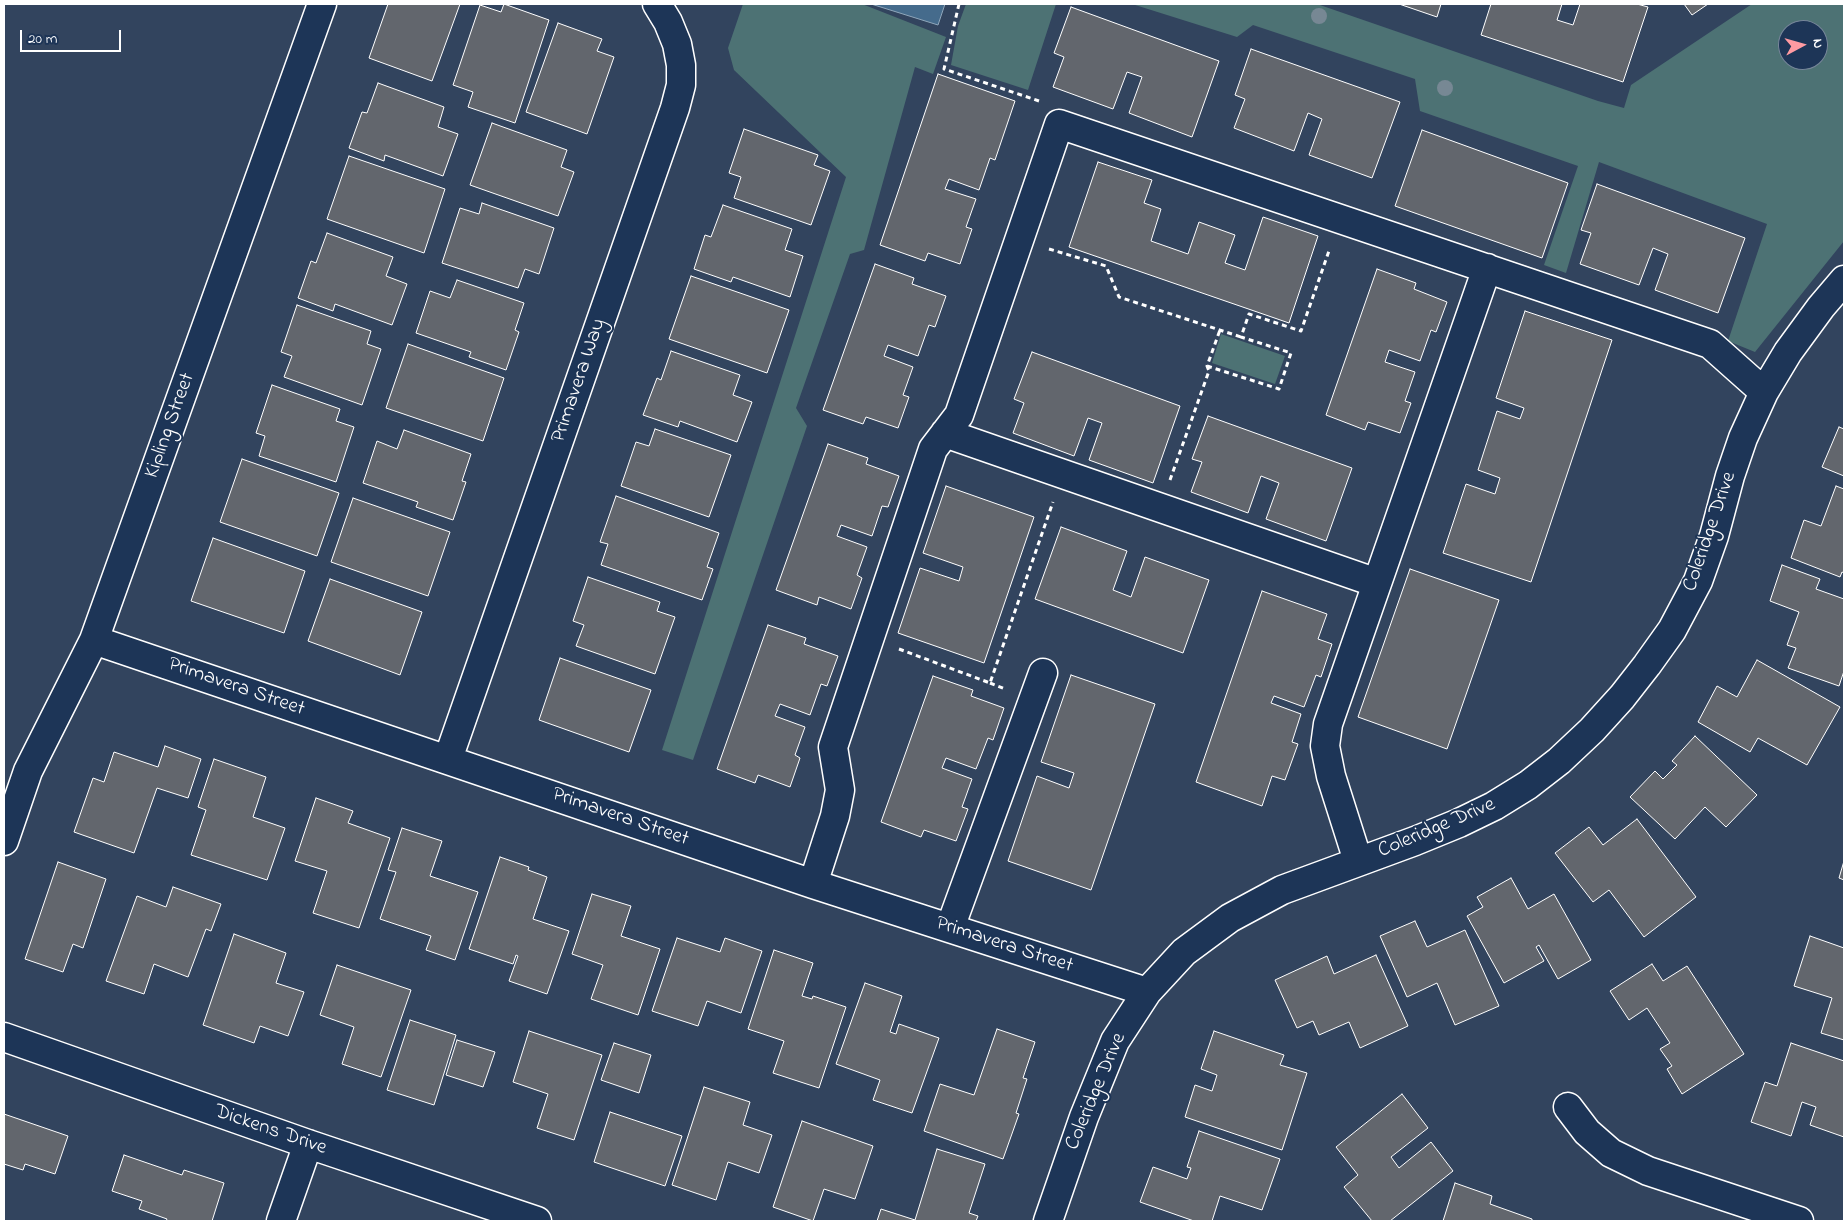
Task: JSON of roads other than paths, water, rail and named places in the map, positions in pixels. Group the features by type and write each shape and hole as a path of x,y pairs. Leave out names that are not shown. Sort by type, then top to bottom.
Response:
{"street":[{"name":"Kipling Street","path":"4,842 28,771 94,640 322,4"},
{"name":"Primavera Way","path":"448,758 676,108 681,85 677,44 668,22 657,4"},
{"path":"813,884 835,816 840,790 833,747 933,449 959,415 1059,124 1710,344 1764,392"},
{"path":"1358,862 1331,776 1325,746 1328,724 1487,268"},
{"name":"Coleridge Drive","path":"1048,1221 1084,1117 1115,1041 1147,992 1184,952 1230,918 1282,890 1459,824 1494,806 1528,785 1565,755 1592,730 1622,697 1648,665 1672,630 1698,581 1714,536 1730,476 1743,438 1764,392 1788,352 1820,307 1844,280"},
{"path":"945,434 1378,583"},
{"name":"Primavera Street","path":"94,640 448,758 813,884 1147,992"},
{"path":"950,928 1043,673"},
{"name":"Dickens Drive","path":"4,1037 308,1144 536,1221"},
{"path":"1568,1107 1588,1132 1611,1153 1648,1171 1799,1221"},
{"path":"281,1221 308,1144"}],"water":[{"path":"871,4 945,4 938,25"}]}
